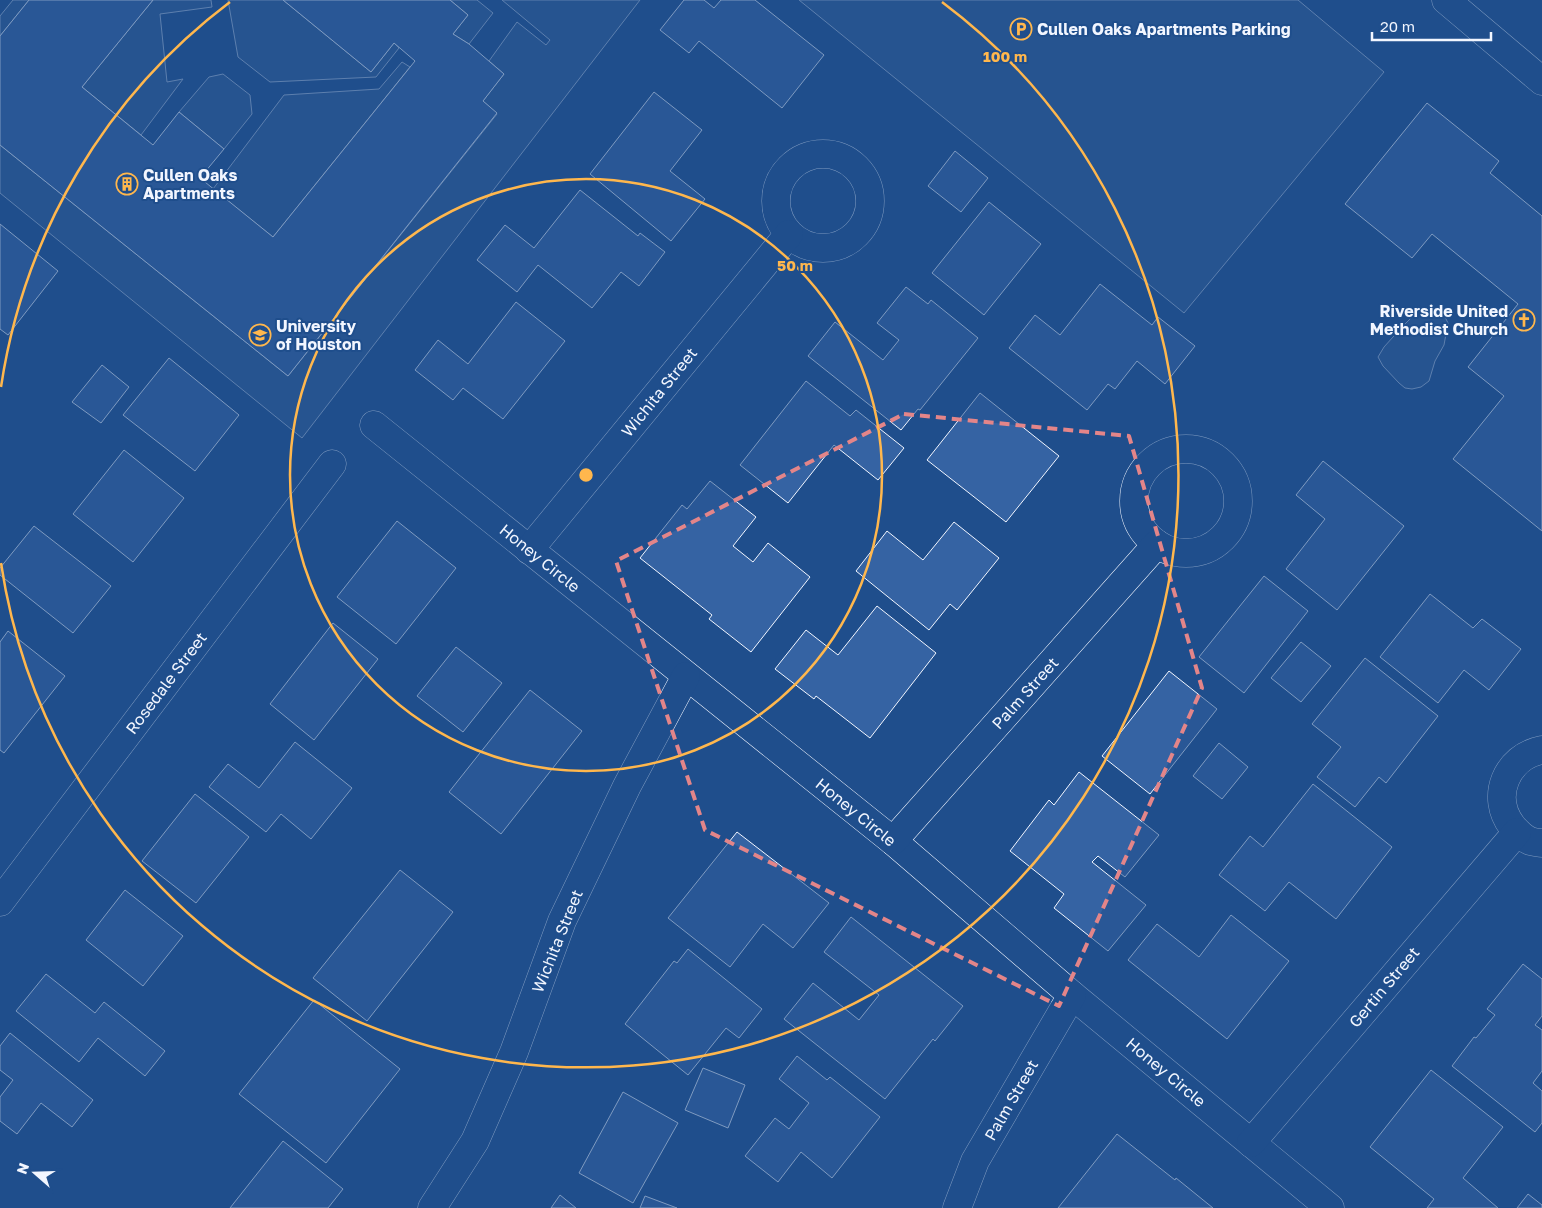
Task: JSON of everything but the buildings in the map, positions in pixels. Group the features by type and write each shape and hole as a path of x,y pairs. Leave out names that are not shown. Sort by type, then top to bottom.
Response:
{"street":[{"path":"1446,0 1542,81"},
{"name":"Wichita Street","path":"529,550 789,234"},
{"name":"Honey Circle","path":"374,425 893,841 1072,995 1330,1208"},
{"name":"Rosedale Street","path":"0,902 332,464"},
{"name":"Palm Street","path":"893,841 1157,544"},
{"name":"Wichita Street","path":"432,1208 475,1141 514,1052 562,921 627,786 686,676"},
{"path":"1542,750 1531,752 1518,761 1508,773 1502,788 1502,804 1507,819 1517,832 1530,840 1542,843"},
{"name":"Gertin Street","path":"1251,1143 1517,832"},
{"name":"Palm Street","path":"957,1208 975,1161 1072,995"}],"highlighted area":[{"path":"904,414 1129,436 1202,688 1059,1006 705,830 616,561"}],"shaded area":[{"path":"13,0 29,0 0,36 0,16"},
{"path":"153,0 211,0 212,7 160,14 167,82 183,79 141,135 82,87"},
{"path":"228,0 283,0 371,72 394,43 399,48 376,77 270,82 238,57"},
{"path":"450,0 477,0 493,13 469,44 453,34 468,15"},
{"path":"502,0 640,0 302,438 0,193 0,145 288,376 497,114 483,101 504,74 489,61 517,22 546,45 550,40"},
{"path":"799,0 1298,0 1384,72 1184,313"},
{"path":"402,62 410,67 273,237 213,189 284,95 379,89"},
{"path":"223,74 250,95 252,114 224,149 179,112 209,77"},
{"path":"1425,309 1435,310 1444,315 1448,323 1444,345 1435,361 1429,381 1421,387 1405,388 1383,366 1378,357 1384,347 1402,327 1414,315"}],"place":[{"name":"Cullen Oaks Apartments Parking","path":"1021,29"},
{"name":"Cullen Oaks Apartments","path":"127,184"},
{"name":"Riverside United Methodist Church","path":"1524,320"},
{"name":"University of Houston","path":"260,335"}]}
